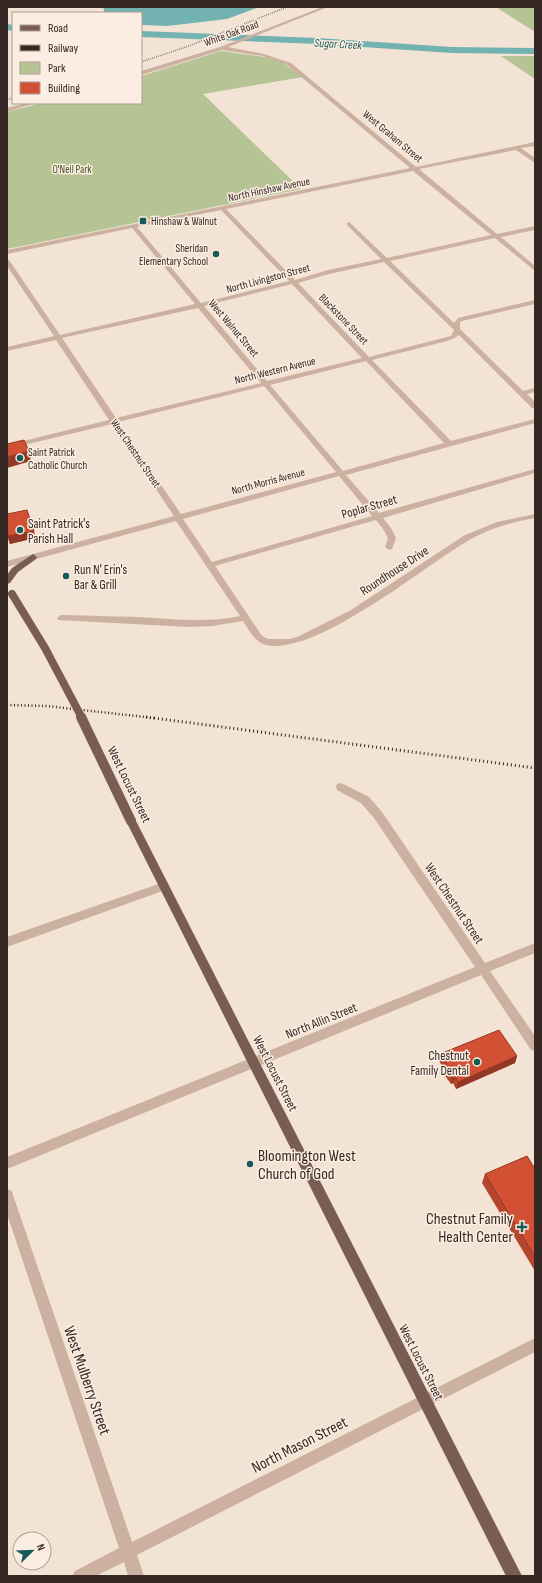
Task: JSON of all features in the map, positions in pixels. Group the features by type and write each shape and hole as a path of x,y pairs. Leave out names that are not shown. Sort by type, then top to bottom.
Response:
{"main road":[{"path":"7,581 15,570 33,557"},
{"name":"West Locust Street","path":"9,590 28,617 61,678 164,886 514,1576"}],"street":[{"name":"White Oak Road","path":"142,73 222,48 326,7"},
{"name":"West Graham Street","path":"222,48 273,57 289,64 417,169 535,269"},
{"path":"7,110 28,104"},
{"name":"North Hinshaw Avenue","path":"7,252 535,144"},
{"path":"517,148 535,162"},
{"name":"Blackstone Street","path":"223,209 450,444"},
{"path":"348,224 535,406"},
{"name":"West Walnut Street","path":"134,227 378,517 391,534 392,538 389,547"},
{"name":"North Livingston Street","path":"7,349 200,305 328,272 535,228"},
{"name":"West Chestnut Street","path":"7,261 259,638 267,642"},
{"name":"North Western Avenue","path":"7,447 453,337 457,333 457,322 460,319 535,302"},
{"path":"522,393 535,390"},
{"name":"North Morris Avenue","path":"7,564 535,421"},
{"name":"Poplar Street","path":"210,565 535,471"},
{"name":"Roundhouse Drive","path":"267,642 279,643 300,639 354,612 468,537 502,523 535,516"},
{"path":"61,618 154,621 168,623 225,623 246,618"},
{"name":"West Chestnut Street","path":"341,786 365,800 378,815 535,1046"},
{"path":"7,942 164,886"},
{"name":"North Allin Street","path":"7,1163 535,948"},
{"name":"West Mulberry Street","path":"7,1195 136,1576"},
{"name":"North Mason Street","path":"80,1576 535,1344"}],"green space":[{"path":"496,7 535,7 535,32"},
{"name":"O'Neil Park","path":"221,51 266,57 280,61 303,77 203,94 301,189 7,249 7,112 37,104 142,104 142,76"},
{"path":"501,56 535,56 535,79"}],"water":[{"path":"103,7 259,7 227,19 167,26 142,25 142,12 105,12"}],"building":[{"path":"24,440 29,451 7,457 7,444"},
{"name":"Saint Patrick's Parish Hall","path":"27,510 34,531 8,536 7,514"},
{"name":"Chestnut Family Dental","path":"499,1030 517,1056 458,1082 455,1076 452,1077 444,1066 447,1064 440,1054"},
{"name":"Chestnut Family Health Center","path":"527,1156 535,1169 535,1257 485,1174"}],"waterway":[{"name":"Sugar Creek","path":"7,27 12,28"},
{"name":"Sugar Creek","path":"142,34 318,41 452,50 535,51"}],"railway":[{"path":"142,62 186,47 287,7"},
{"path":"7,100 12,98"},
{"path":"7,705 47,706 151,718"},
{"path":"146,717 151,718"},
{"path":"151,718 535,768"}],"place":[{"name":"Hinshaw & Walnut","path":"143,221"},
{"name":"Sheridan Elementary School","path":"216,254"},
{"name":"Saint Patrick Catholic Church","path":"20,458"},
{"name":"Saint Patrick's Parish Hall","path":"20,530"},
{"name":"Run N' Erin's Bar & Grill","path":"66,576"},
{"name":"Chestnut Family Dental","path":"477,1062"},
{"name":"Bloomington West Church of God","path":"250,1164"},
{"name":"Chestnut Family Health Center","path":"522,1227"}]}
